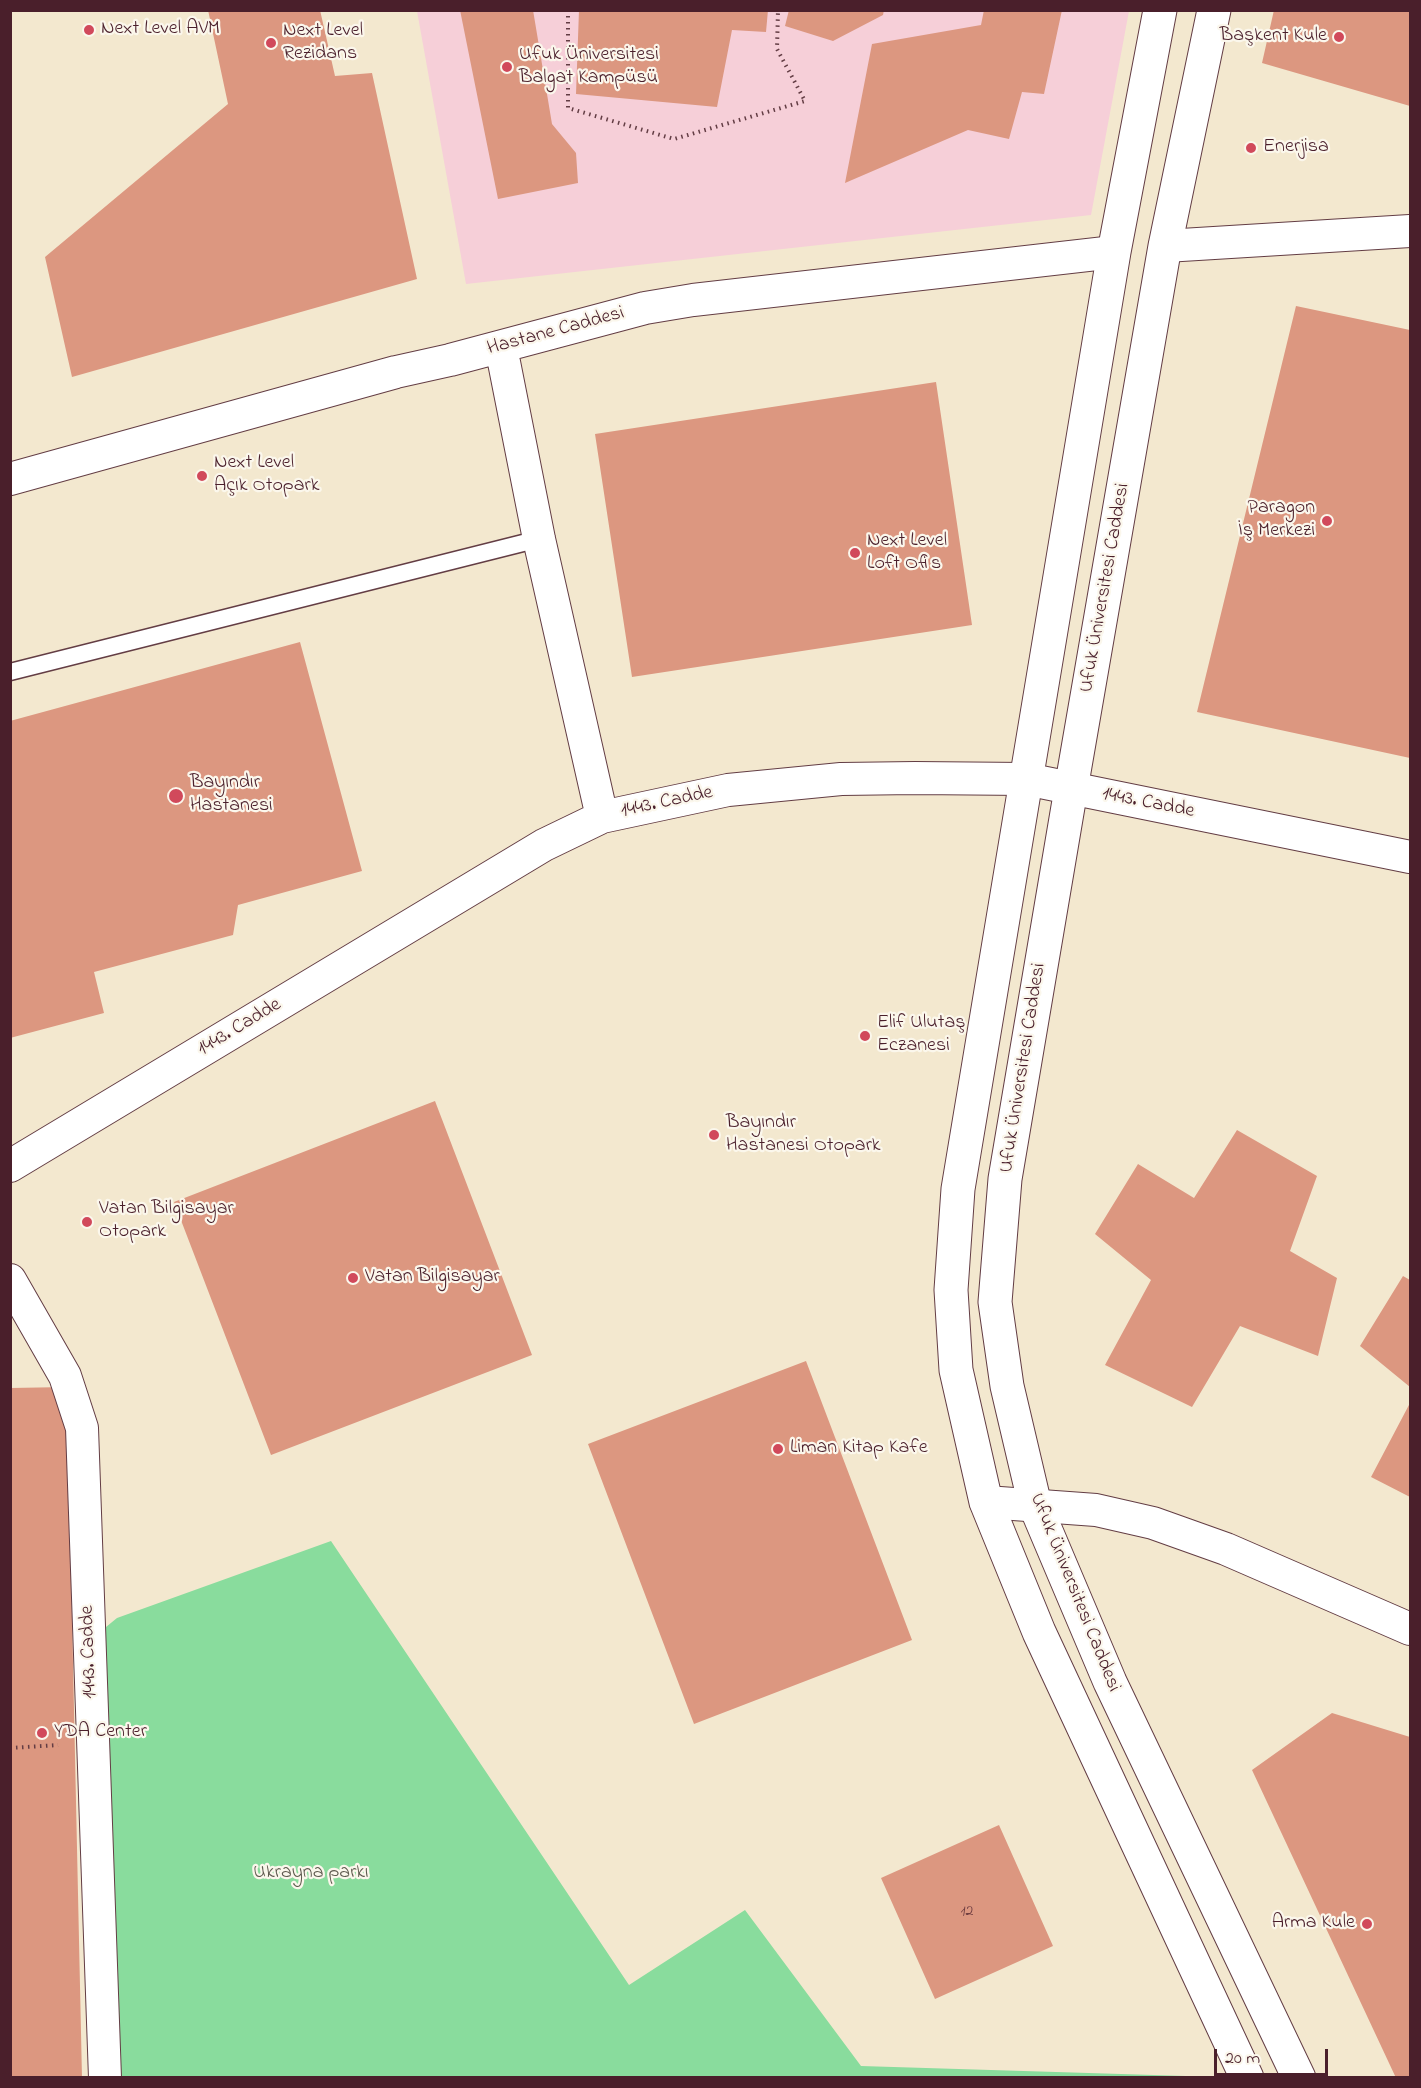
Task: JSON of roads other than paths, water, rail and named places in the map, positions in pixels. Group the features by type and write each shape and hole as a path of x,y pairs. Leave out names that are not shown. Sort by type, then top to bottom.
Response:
{"main road":[{"path":"1160,10 1114,252 958,1189 951,1290 956,1370 986,1502 1039,1632 1247,2078"},
{"name":"Ufuk Üniversitesi Caddesi","path":"1214,10 1165,246 1071,789 1005,1179 995,1302 1007,1386 1035,1505 1110,1682 1299,2078"},
{"path":"1114,252 1165,246"}],"street":[{"path":"1165,246 1410,231"},
{"name":"Hastane Caddesi","path":"10,479 396,372 501,347 645,308 680,301 1114,252"},
{"path":"501,347 539,539 602,817"},
{"name":"1443. Cadde","path":"10,1166 544,845 602,817 728,790 841,779 1026,779 1410,857"},
{"name":"1443. Cadde","path":"10,1280 65,1376 82,1428 105,2078"},
{"path":"986,1502 1096,1510 1153,1523 1226,1549 1410,1629"}],"lane":[{"path":"10,672 539,539"}],"place":[{"name":"Next Level AVM","path":"89,30"},
{"name":"Başkent Kule","path":"1339,37"},
{"name":"Next Level Rezidans","path":"271,43"},
{"name":"Ufuk Üniversitesi Balgat Kampüsü","path":"507,67"},
{"name":"Enerjisa","path":"1251,148"},
{"name":"Next Level Açık Otopark","path":"202,476"},
{"name":"Paragon İş Merkezi","path":"1327,521"},
{"name":"Next Level Loft Ofis","path":"855,553"},
{"name":"Bayındır Hastanesi","path":"176,796"},
{"name":"Elif Ulutaş Eczanesi","path":"865,1036"},
{"name":"Bayındır Hastanesi Otopark","path":"714,1135"},
{"name":"Vatan Bilgisayar Otopark","path":"87,1222"},
{"name":"Vatan Bilgisayar","path":"353,1278"},
{"name":"Liman Kitap Kafe","path":"778,1449"},
{"name":"YDA Center","path":"42,1733"},
{"name":"Arma Kule","path":"1367,1924"}],"park label":[{"name":"Ukrayna parkı","path":"311,1874"}]}
